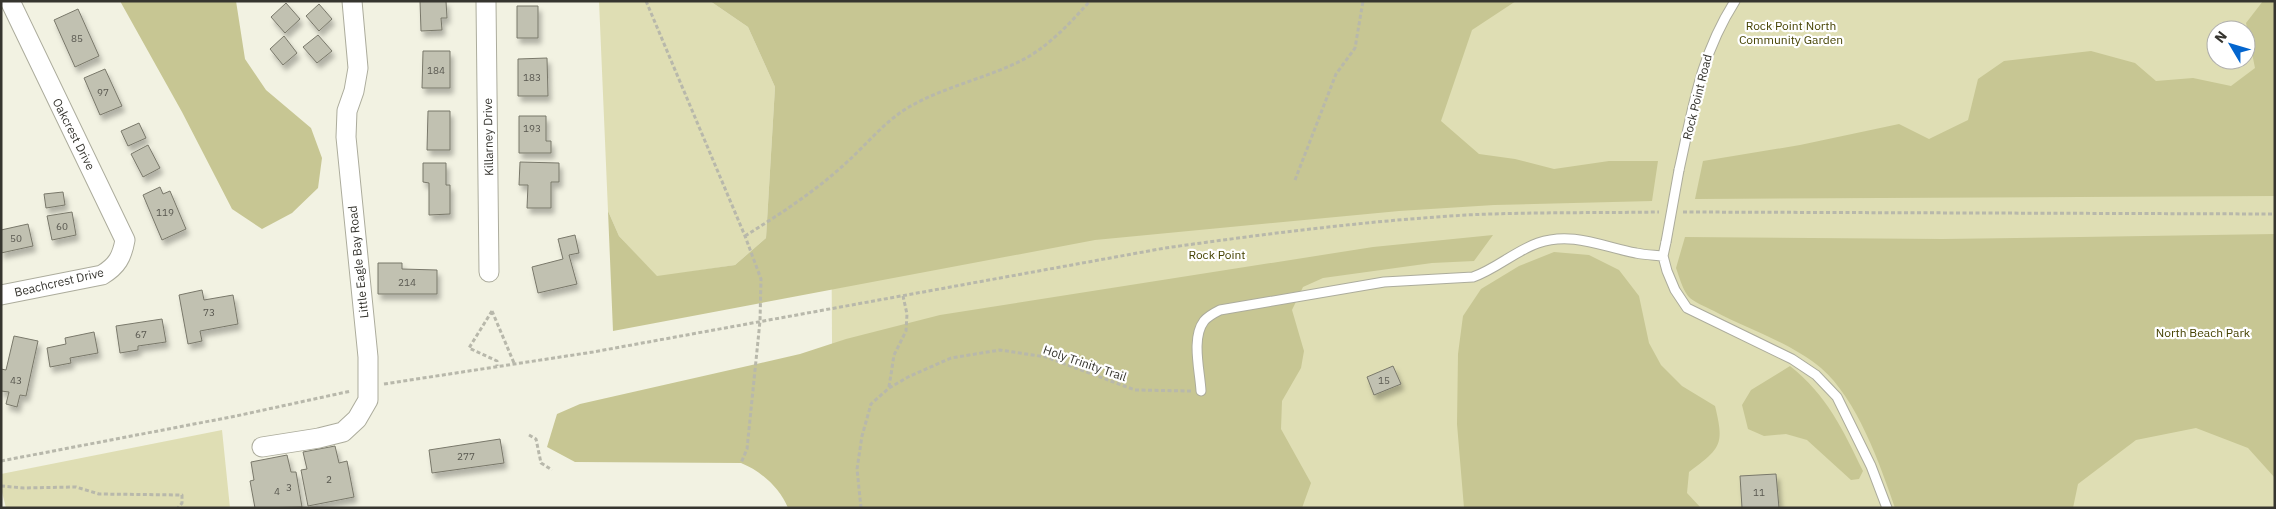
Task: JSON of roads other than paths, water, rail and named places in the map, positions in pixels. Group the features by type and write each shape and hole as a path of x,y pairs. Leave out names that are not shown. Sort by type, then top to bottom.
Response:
{"street":[{"name":"Oakcrest Drive","path":"10,1 125,240 123,254 115,267"},
{"name":"Little Eagle Bay Road","path":"262,447 319,438 342,432 357,419 368,400 368,357 346,137 346,111 354,91 358,68 352,1"},
{"name":"Killarney Drive","path":"486,1 489,272"},
{"name":"Beachcrest Drive","path":"1,295 102,275 115,267"}],"lane":[{"name":"Rock Point Road","path":"1663,256 1679,170 1705,59 1716,33 1735,1"},
{"path":"1201,391 1197,341 1199,330 1204,321 1220,310 1384,282 1473,277 1536,243 1547,240 1574,238 1635,253 1663,256 1675,290 1687,308 1792,359 1816,375 1837,397 1871,466 1887,508"}],"park label":[{"name":"Rock Point North Community Garden","path":"1791,32"},
{"name":"Rock Point","path":"1217,254"},
{"name":"North Beach Park","path":"2203,332"}]}
